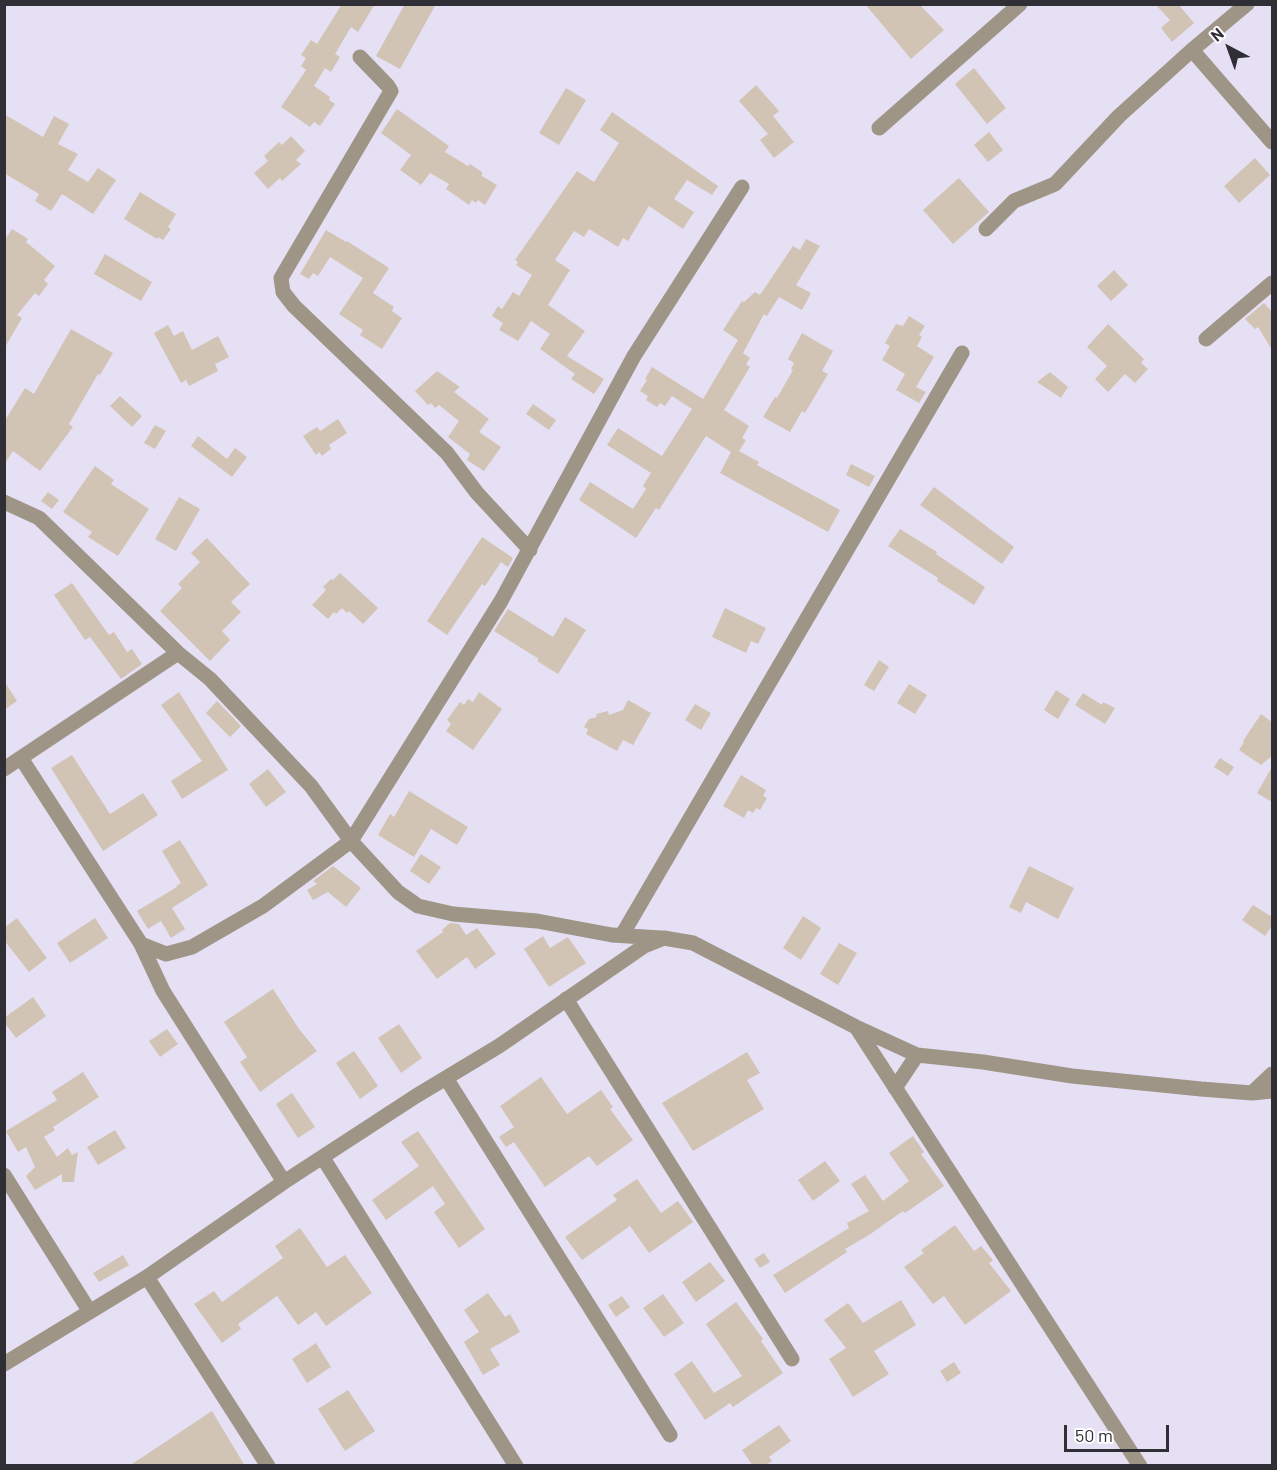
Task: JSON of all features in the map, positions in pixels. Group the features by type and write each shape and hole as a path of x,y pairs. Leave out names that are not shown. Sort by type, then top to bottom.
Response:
{"street":[{"path":"879,128 1020,4"},
{"path":"986,229 1014,201 1055,184 1119,116 1247,4"},
{"path":"1192,50 1272,142"},
{"path":"360,57 391,91 281,278 283,292 294,306 447,453 477,493 530,550"},
{"path":"141,944 166,954 192,947 263,906 351,841 501,602 634,357 742,188"},
{"path":"1206,339 1272,283"},
{"path":"622,935 962,353"},
{"path":"4,502 39,518 178,653 210,679 311,786 351,841 398,892 418,906 453,914 537,921 622,935 693,943 856,1027 917,1055 1083,1077 1252,1093 1272,1091"},
{"path":"4,769 178,653"},
{"path":"21,758 141,944 163,991 284,1182"},
{"path":"4,1364 147,1277 284,1182 499,1046 644,946 664,938"},
{"path":"163,991 162,976 174,952"},
{"path":"566,999 792,1359"},
{"path":"856,1027 1140,1466"},
{"path":"895,1088 917,1055"},
{"path":"1252,1093 1272,1074"},
{"path":"446,1078 670,1435"},
{"path":"323,1158 516,1466"},
{"path":"4,1175 90,1312"},
{"path":"147,1277 268,1466"}],"building":[{"path":"342,4 375,4 358,32 351,27 335,54 340,57 331,72 325,68 314,86 330,97 329,100 335,104 320,126 314,122 310,127 281,107 306,70 301,66 306,58 301,55 311,40 317,44"},
{"path":"405,4 436,4 400,69 376,56"},
{"path":"865,4 919,4 944,30 911,59"},
{"path":"1155,4 1178,4 1194,23 1172,42 1161,28 1170,20"},
{"path":"974,68 1006,108 987,124 955,84"},
{"path":"756,85 779,111 773,116 794,142 774,158 760,140 768,134 739,101"},
{"path":"566,88 586,100 559,145 539,133"},
{"path":"397,109 449,146 445,152 468,166 470,164 482,172 482,176 497,185 485,205 478,200 476,203 472,200 469,205 446,189 449,184 430,173 421,185 400,170 411,155 381,133"},
{"path":"612,112 718,186 712,195 687,180 674,199 694,212 683,229 649,206 628,241 623,238 618,247 589,229 584,237 574,231 555,260 570,270 548,305 585,331 567,356 604,379 594,394 571,379 575,374 540,349 550,334 531,321 518,341 499,330 503,323 492,316 498,306 502,309 513,292 519,296 532,275 516,265 518,262 515,260 577,171 594,182 619,143 600,130"},
{"path":"4,114 43,137 54,116 69,124 58,144 78,154 68,170 88,182 98,168 116,180 93,214 62,194 51,211 35,201 39,194 4,173"},
{"path":"989,132 1003,150 988,162 974,145"},
{"path":"291,136 305,151 296,160 301,164 282,181 280,178 268,189 254,173 268,161 264,156 279,142 282,145"},
{"path":"1255,158 1270,175 1239,203 1224,186"},
{"path":"959,178 989,212 953,244 923,210"},
{"path":"140,192 176,214 168,227 171,229 163,240 158,237 157,239 124,219"},
{"path":"12,229 28,239 26,242 55,266 44,280 48,284 39,296 35,293 17,315 22,318 4,349 4,241"},
{"path":"326,230 389,268 373,293 394,307 392,311 402,318 382,349 360,335 363,330 339,314 363,278 330,257 318,276 313,273 309,279 300,274"},
{"path":"806,239 820,246 796,285 811,293 802,310 779,297 767,316 764,314 743,353 750,358 746,364 750,367 724,410 749,426 742,438 746,440 739,451 759,462 757,465 840,510 828,532 720,473 731,452 706,436 659,510 656,508 636,538 579,500 590,482 633,509 646,489 643,486 651,473 607,445 618,428 662,456 692,409 672,396 665,406 660,403 657,407 646,400 648,396 640,391 652,367 703,399 738,340 723,330 742,301 744,302 755,292 760,295 793,246 800,250"},
{"path":"105,254 152,282 141,301 94,274"},
{"path":"1114,270 1128,285 1111,301 1097,286"},
{"path":"1264,303 1272,312 1272,350 1258,327 1255,329 1245,319"},
{"path":"909,316 925,326 919,335 922,337 917,346 934,357 916,387 926,392 919,403 896,390 905,374 882,360 890,346 885,343 896,324 903,326"},
{"path":"1108,324 1144,359 1141,363 1148,369 1135,383 1125,374 1108,392 1095,379 1107,366 1087,347"},
{"path":"168,325 174,336 183,331 192,350 218,336 229,357 215,364 218,371 189,386 186,380 181,383 154,333"},
{"path":"71,329 113,353 69,424 73,427 40,471 13,451 4,465 4,422 25,388 34,394"},
{"path":"802,333 833,351 822,371 828,374 805,413 802,411 790,432 763,417 793,370 791,369 794,363 788,359"},
{"path":"437,371 460,387 454,392 489,419 479,432 501,447 484,471 467,460 470,454 448,437 459,421 439,405 435,408 431,403 428,405 415,391"},
{"path":"1050,372 1068,387 1061,398 1037,382"},
{"path":"120,396 142,416 132,427 110,406"},
{"path":"533,404 556,420 549,430 526,414"},
{"path":"338,419 347,433 329,445 331,449 322,456 319,452 316,455 303,436 317,427 320,431"},
{"path":"155,425 166,431 155,449 144,443"},
{"path":"198,436 227,459 235,448 247,457 232,477 191,446"},
{"path":"851,464 875,476 869,487 846,475"},
{"path":"95,466 114,480 111,484 149,509 118,556 88,537 92,532 63,512"},
{"path":"934,487 1014,547 1002,564 920,505"},
{"path":"48,492 59,500 52,509 41,501"},
{"path":"179,497 200,509 176,551 155,539"},
{"path":"900,529 937,552 936,554 985,587 974,605 937,581 938,578 888,546"},
{"path":"482,537 513,558 508,567 501,562 485,586 482,584 447,635 427,621"},
{"path":"207,538 250,584 231,602 241,612 222,631 230,640 210,661 160,611 182,588 178,584 200,562 191,553"},
{"path":"340,573 378,608 363,624 349,611 347,613 342,608 328,619 312,605 326,590 323,587"},
{"path":"72,583 109,635 114,632 127,652 132,649 142,664 121,679 90,637 85,640 54,595"},
{"path":"725,608 766,628 758,644 751,641 746,653 712,637"},
{"path":"508,609 553,637 565,617 586,630 558,674 537,661 539,659 494,631"},
{"path":"879,660 889,667 874,691 864,685"},
{"path":"4,681 17,701 4,710"},
{"path":"909,684 927,695 915,714 897,703"},
{"path":"1056,690 1070,699 1058,719 1044,710"},
{"path":"179,692 228,770 182,799 171,781 202,761 161,705"},
{"path":"479,692 502,709 473,750 446,731 451,724 447,720 460,702 464,705 468,699 473,702"},
{"path":"1083,693 1102,705 1103,702 1115,708 1105,724 1075,705"},
{"path":"628,700 651,713 633,745 623,740 617,751 586,734 588,729 584,727 589,719 597,717 596,714 608,711 609,715 623,710"},
{"path":"217,701 241,726 230,737 206,713"},
{"path":"695,704 711,713 701,730 685,720"},
{"path":"1261,714 1272,722 1272,756 1261,765 1239,750"},
{"path":"72,755 110,814 143,793 158,815 103,851 51,768"},
{"path":"1220,758 1234,767 1228,776 1214,767"},
{"path":"1272,767 1272,802 1257,793"},
{"path":"268,769 286,792 266,807 249,784"},
{"path":"741,775 766,790 763,796 767,798 760,810 756,808 753,813 748,810 744,818 723,806"},
{"path":"409,791 468,827 457,845 431,829 414,857 378,835 390,814 394,817"},
{"path":"180,840 208,885 172,908 185,929 171,938 161,921 148,929 137,911 181,883 162,851"},
{"path":"421,854 441,867 429,884 410,871"},
{"path":"333,866 361,888 346,907 328,892 313,900 307,890 317,884 313,881"},
{"path":"1029,866 1074,888 1058,919 1026,902 1021,913 1009,907"},
{"path":"1253,905 1272,917 1272,926 1265,936 1242,920"},
{"path":"803,916 821,928 801,960 783,948"},
{"path":"17,918 47,958 29,972 4,940 4,928"},
{"path":"95,918 108,938 70,963 57,943"},
{"path":"450,923 459,924 466,935 477,928 496,954 475,969 467,957 437,979 416,951 443,932 442,930"},
{"path":"543,936 550,948 568,937 586,963 549,987 524,949"},
{"path":"839,943 857,953 838,985 820,974"},
{"path":"273,989 299,1029 317,1051 260,1092 240,1062 247,1057 224,1022"},
{"path":"33,997 46,1016 16,1038 4,1022 4,1018"},
{"path":"399,1024 422,1058 401,1073 378,1038"},
{"path":"167,1029 178,1044 160,1057 149,1041"},
{"path":"354,1051 378,1086 360,1099 336,1063"},
{"path":"747,1052 760,1073 747,1080 764,1109 693,1151 662,1103"},
{"path":"83,1072 99,1097 53,1127 55,1130 44,1137 57,1157 68,1148 72,1155 78,1152 74,1182 62,1182 62,1174 35,1190 26,1176 35,1167 26,1147 18,1152 6,1131 57,1100 52,1092"},
{"path":"541,1077 567,1114 601,1090 613,1107 610,1109 633,1140 597,1166 589,1156 545,1187 514,1142 506,1147 499,1137 514,1127 500,1106"},
{"path":"292,1093 315,1127 298,1138 276,1104"},
{"path":"115,1130 126,1148 98,1165 87,1147"},
{"path":"418,1131 485,1229 459,1248 434,1212 445,1204 433,1186 386,1220 372,1200 419,1166 401,1142"},
{"path":"913,1136 924,1152 921,1154 944,1186 905,1213 903,1211 845,1249 847,1252 785,1293 773,1275 849,1228 847,1223 869,1211 851,1184 865,1175 883,1201 909,1181 889,1153"},
{"path":"825,1161 840,1181 813,1201 798,1180"},
{"path":"637,1179 661,1213 678,1201 693,1222 649,1253 630,1226 582,1260 565,1237 617,1200 613,1195"},
{"path":"955,1225 974,1251 981,1246 993,1260 989,1263 1011,1291 965,1325 944,1296 933,1304 904,1267 924,1253 921,1250"},
{"path":"300,1228 327,1267 345,1255 372,1293 326,1326 316,1312 298,1325 277,1296 238,1324 241,1329 222,1343 194,1304 214,1291 222,1302 283,1258 275,1246"},
{"path":"764,1253 770,1262 760,1268 754,1259"},
{"path":"123,1255 129,1265 99,1282 93,1273"},
{"path":"710,1262 725,1281 696,1302 682,1282"},
{"path":"488,1293 505,1317 510,1314 520,1332 490,1349 500,1365 483,1375 464,1342 479,1332 464,1310"},
{"path":"663,1294 684,1323 664,1337 643,1308"},
{"path":"622,1296 630,1307 616,1317 608,1305"},
{"path":"901,1300 916,1325 874,1351 889,1374 853,1397 829,1359 846,1348 824,1320 848,1303 863,1323"},
{"path":"736,1302 763,1339 761,1341 783,1373 733,1407 730,1403 705,1420 674,1374 692,1361 714,1393 742,1376 706,1324"},
{"path":"316,1343 331,1367 307,1383 292,1359"},
{"path":"954,1362 961,1373 947,1382 940,1371"},
{"path":"348,1390 375,1431 345,1451 318,1409"},
{"path":"212,1411 245,1466 129,1466"},
{"path":"779,1425 791,1441 769,1457 772,1461 765,1466 753,1466 742,1450"}]}
